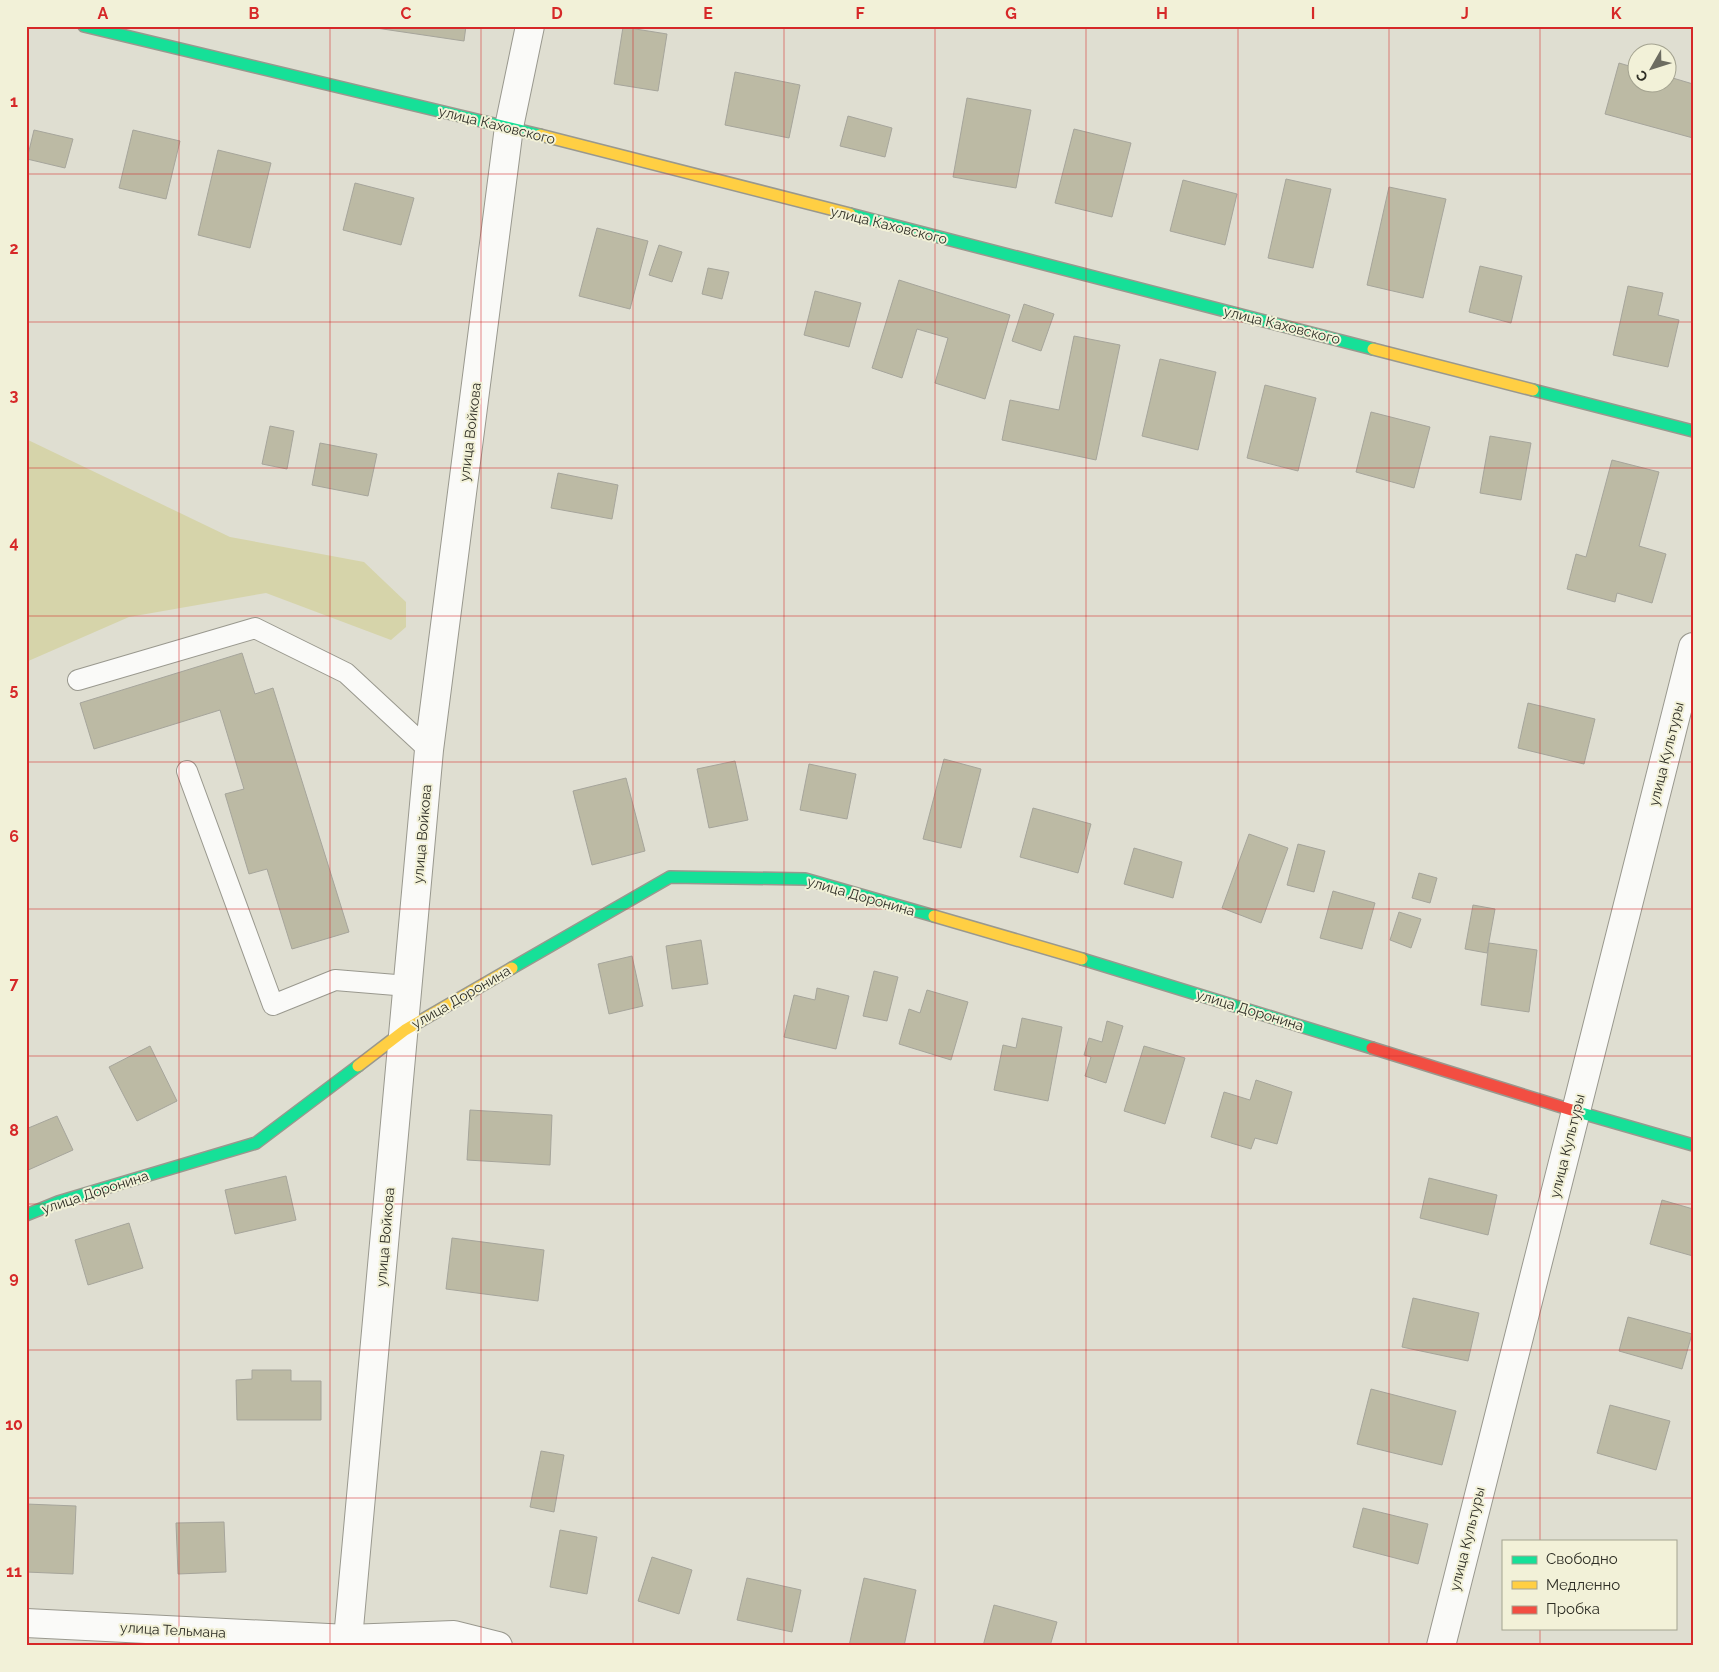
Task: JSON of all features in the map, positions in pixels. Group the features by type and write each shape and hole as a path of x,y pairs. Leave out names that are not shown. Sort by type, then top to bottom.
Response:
{"street":[{"name":"улица Каховского","path":"84,26 509,127 1693,431"},
{"name":"улица Войкова","path":"348,1642 429,750 509,127 530,26"},
{"name":"улица Культуры","path":"1440,1646 1693,647"},
{"name":"улица Доронина","path":"26,1215 58,1202 256,1143 405,1030 670,877 805,879 1151,979 1576,1111 1693,1145"},
{"name":"улица Тельмана","path":"26,1623 348,1642 454,1635 498,1646"}],"lane":[{"path":"78,680 255,628 346,673 429,750"},
{"path":"187,771 273,1005 335,980 408,986"}],"shaded area":[{"path":"26,439 230,537 364,562 406,602 406,627 391,640 266,593 129,617 26,662"}],"building":[{"path":"376,26 466,26 464,41 376,28"},
{"path":"623,27 667,34 658,91 614,84"},
{"path":"1619,63 1626,65 1626,92 1676,92 1676,79 1693,84 1693,138 1605,114"},
{"path":"735,72 800,85 789,138 725,125"},
{"path":"967,98 1031,110 1016,188 953,177"},
{"path":"848,116 892,128 885,157 840,146"},
{"path":"1074,129 1131,143 1112,217 1055,203"},
{"path":"34,130 73,139 65,168 27,159"},
{"path":"133,130 180,141 166,199 119,188"},
{"path":"218,150 271,163 250,248 198,235"},
{"path":"1286,179 1331,189 1313,268 1268,258"},
{"path":"1183,180 1237,194 1225,245 1170,231"},
{"path":"355,183 414,198 401,245 343,230"},
{"path":"1389,187 1446,199 1423,298 1367,285"},
{"path":"597,228 648,241 630,309 579,296"},
{"path":"659,245 682,252 672,282 649,275"},
{"path":"1480,266 1522,276 1511,323 1469,312"},
{"path":"708,268 729,272 722,299 702,294"},
{"path":"899,280 1010,315 985,399 935,383 948,338 917,329 902,378 872,368"},
{"path":"1628,286 1663,293 1658,315 1679,320 1668,367 1613,355"},
{"path":"815,291 861,303 849,347 804,335"},
{"path":"1024,304 1054,314 1041,351 1012,341"},
{"path":"1074,336 1120,345 1096,460 1002,440 1010,400 1059,410"},
{"path":"1160,359 1216,372 1198,450 1142,436"},
{"path":"1265,385 1316,398 1298,471 1247,458"},
{"path":"1371,412 1430,427 1414,488 1356,472"},
{"path":"270,426 294,431 287,469 262,464"},
{"path":"1490,436 1531,443 1521,500 1480,493"},
{"path":"320,443 377,454 368,496 312,485"},
{"path":"1612,460 1659,472 1639,546 1666,554 1652,603 1617,593 1615,602 1567,589 1576,554 1586,557"},
{"path":"558,473 618,485 612,519 551,508"},
{"path":"242,653 255,694 273,688 349,932 292,949 267,869 249,874 225,794 244,789 220,710 94,749 80,703"},
{"path":"1528,703 1595,719 1584,764 1518,748"},
{"path":"944,759 981,769 961,848 923,839"},
{"path":"735,761 748,820 709,828 697,769"},
{"path":"809,764 856,774 847,819 800,810"},
{"path":"626,778 645,851 592,865 573,791"},
{"path":"1033,808 1091,824 1078,873 1020,857"},
{"path":"1249,834 1288,848 1261,923 1222,908"},
{"path":"1298,844 1325,851 1314,892 1287,885"},
{"path":"1134,848 1182,862 1173,898 1124,884"},
{"path":"1419,873 1437,878 1430,903 1412,898"},
{"path":"1333,891 1375,903 1362,949 1320,938"},
{"path":"1473,905 1495,909 1487,953 1465,949"},
{"path":"1399,912 1421,919 1411,948 1390,940"},
{"path":"701,940 708,984 672,989 666,946"},
{"path":"1489,943 1537,950 1529,1012 1481,1005"},
{"path":"632,956 643,1006 609,1014 598,964"},
{"path":"874,971 898,977 887,1021 863,1016"},
{"path":"817,988 849,996 836,1049 784,1037 794,995 815,1000"},
{"path":"927,990 968,1002 951,1060 899,1044 909,1009 920,1013"},
{"path":"1022,1018 1062,1027 1048,1101 994,1090 1003,1045 1016,1048"},
{"path":"1107,1021 1123,1026 1106,1083 1085,1076 1091,1057 1084,1055 1089,1038 1102,1042"},
{"path":"150,1046 177,1101 137,1121 109,1067"},
{"path":"1144,1046 1185,1058 1165,1124 1124,1111"},
{"path":"1256,1080 1292,1092 1277,1144 1255,1138 1251,1149 1211,1137 1224,1092 1250,1100"},
{"path":"470,1110 552,1115 550,1165 467,1160"},
{"path":"57,1116 73,1150 26,1171 26,1129"},
{"path":"286,1176 296,1220 235,1234 225,1190"},
{"path":"1429,1178 1497,1195 1488,1235 1420,1218"},
{"path":"1662,1200 1693,1209 1693,1256 1650,1244"},
{"path":"129,1223 143,1268 88,1285 75,1240"},
{"path":"452,1238 544,1250 538,1301 446,1289"},
{"path":"1413,1298 1479,1313 1468,1361 1402,1347"},
{"path":"1628,1317 1692,1334 1682,1369 1619,1351"},
{"path":"252,1370 291,1370 291,1381 321,1381 321,1420 237,1420 236,1380 252,1379"},
{"path":"1371,1389 1456,1411 1442,1465 1357,1444"},
{"path":"1610,1405 1670,1421 1656,1470 1597,1453"},
{"path":"541,1451 564,1455 554,1512 530,1507"},
{"path":"26,1504 76,1506 73,1574 26,1572"},
{"path":"1363,1508 1428,1524 1418,1564 1353,1547"},
{"path":"224,1522 226,1572 178,1574 176,1523"},
{"path":"560,1530 597,1537 587,1594 550,1587"},
{"path":"652,1557 692,1570 679,1614 638,1601"},
{"path":"747,1578 801,1590 792,1632 737,1620"},
{"path":"864,1578 916,1590 904,1646 849,1646"},
{"path":"994,1605 1057,1622 1050,1646 983,1646"}],"traffic: fast":[{"path":"84,26 540,135"},
{"path":"850,214 1373,349"},
{"path":"1533,390 1693,431"},
{"path":"512,968 670,877 805,879 934,916"},
{"path":"1082,959 1372,1048"},
{"path":"26,1215 58,1202 256,1143 358,1066"},
{"path":"1578,1112 1693,1145"}],"traffic: slow":[{"path":"540,135 850,214"},
{"path":"1373,349 1533,390"},
{"path":"934,916 1082,959"},
{"path":"358,1066 405,1030 512,968"}],"traffic: jam":[{"path":"1372,1048 1578,1112"}]}
